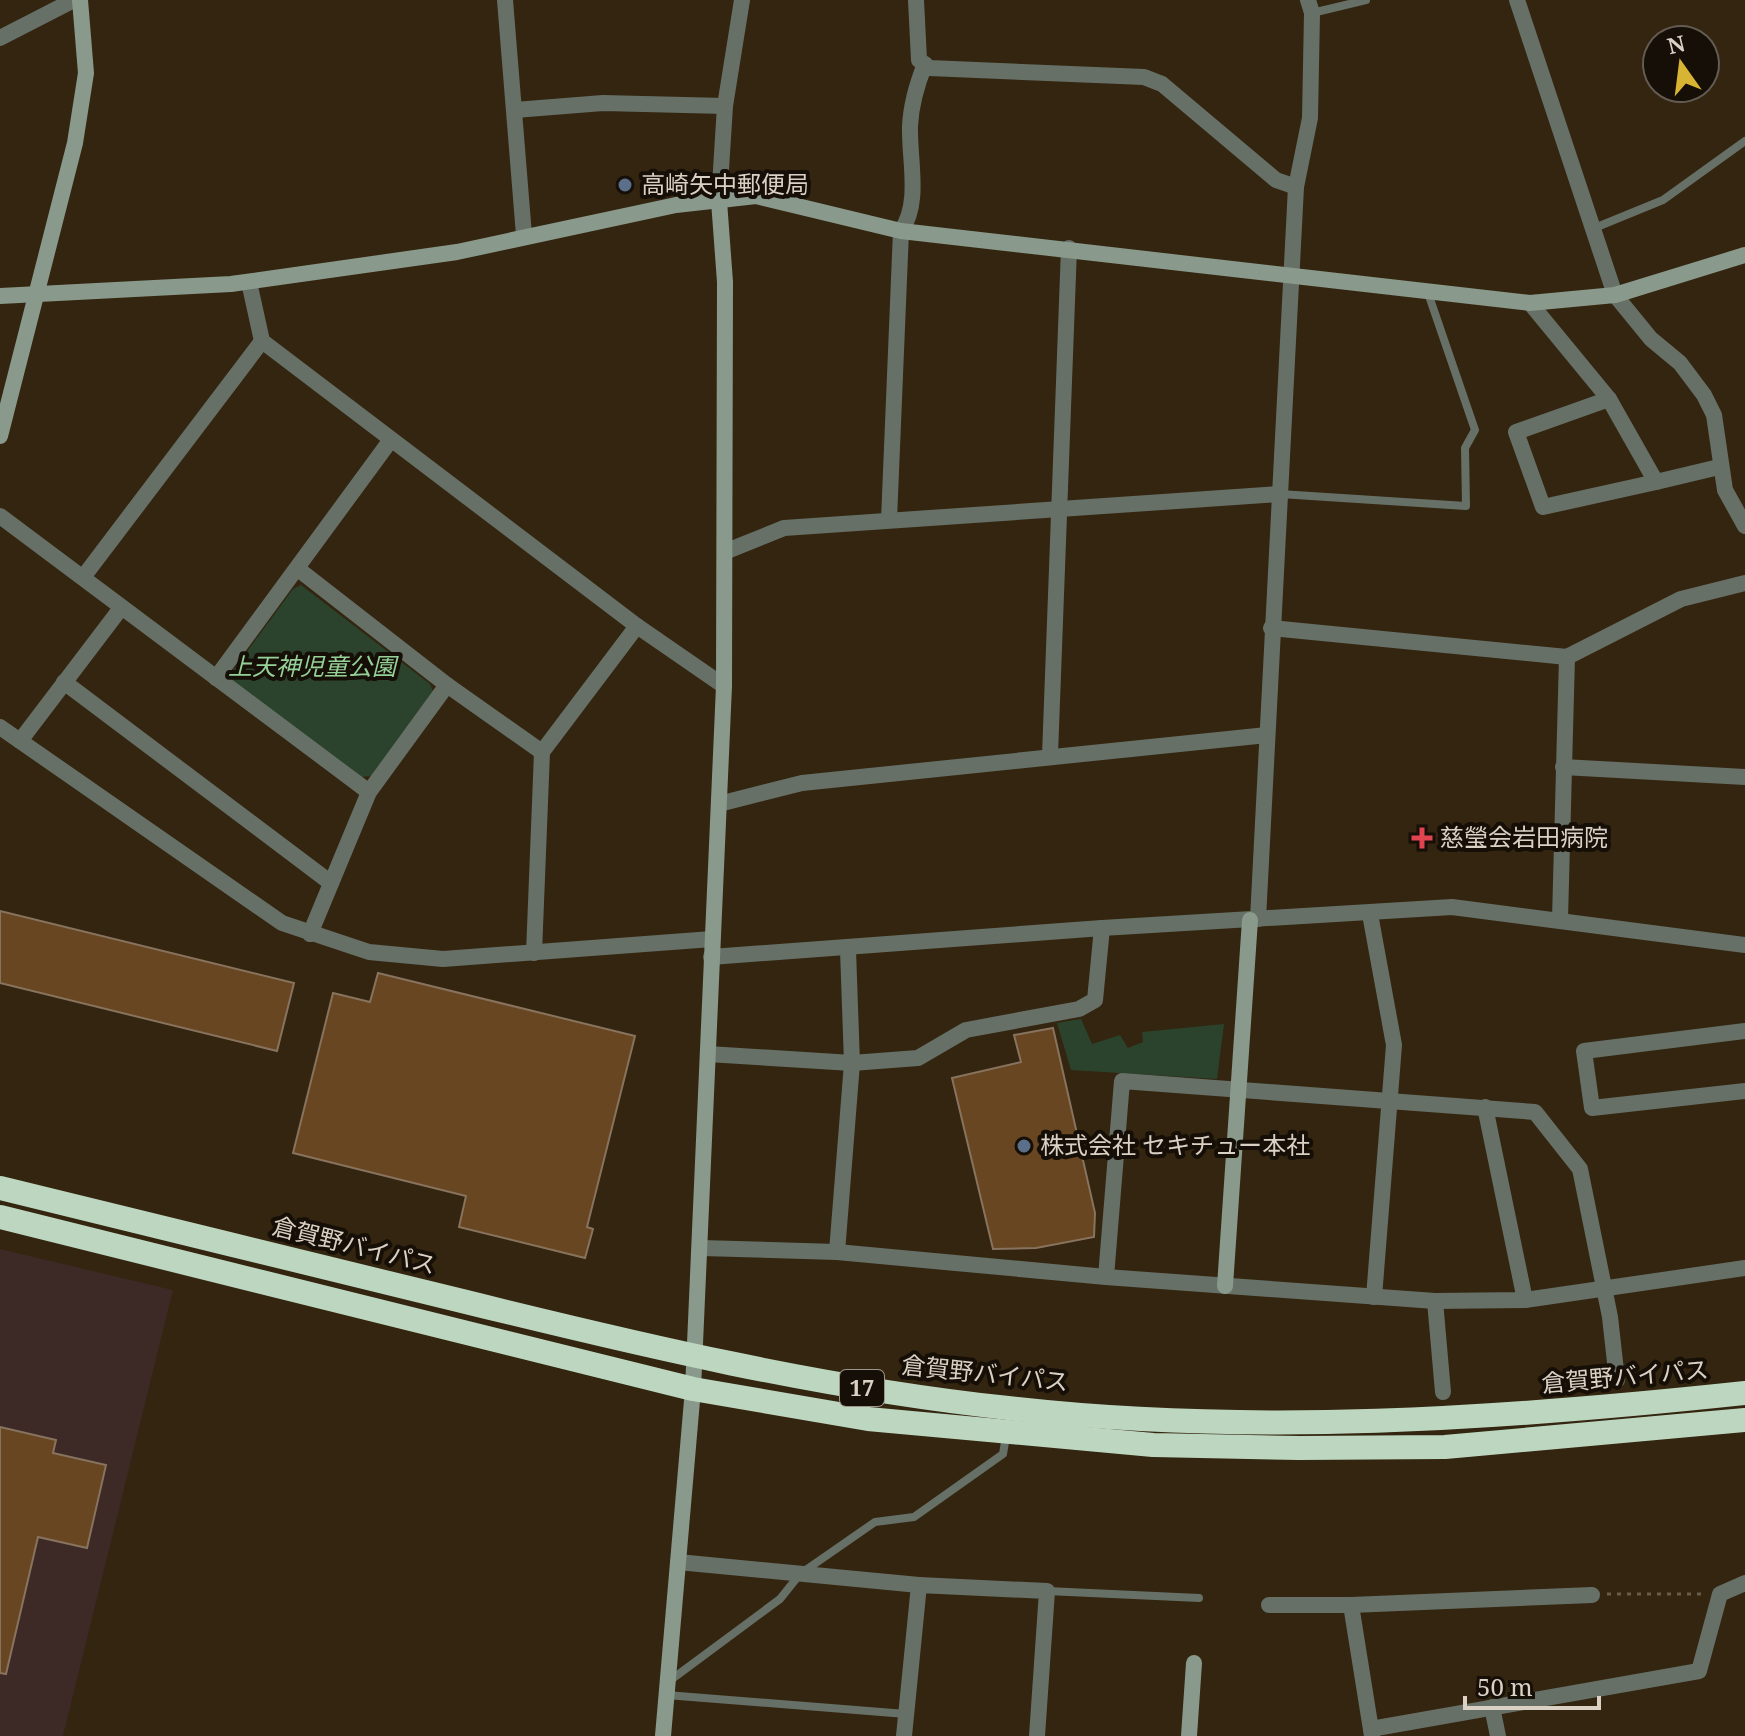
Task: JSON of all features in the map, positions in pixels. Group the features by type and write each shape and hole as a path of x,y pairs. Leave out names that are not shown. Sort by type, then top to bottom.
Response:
{"highway":[{"name":"倉賀野バイパス","path":"0,1188 695,1358 870,1389 1010,1409 1211,1420 1444,1419 1589,1410 1745,1393"},
{"name":"17","path":"0,1217 693,1389 868,1419 1006,1434 1153,1445 1445,1447 1745,1420"}],"street":[{"path":"0,38 77,0 86,73 75,143 0,436"},
{"path":"505,0 524,235"},
{"path":"663,1736 693,1389 701,1248 727,551 725,282 719,201 725,106 742,0"},
{"path":"916,0 919,60 925,64 952,71 1144,77 1162,84 1191,106 1276,180 1296,187"},
{"path":"1517,0 1615,295 1651,339 1680,363 1704,395 1714,415 1719,467 1725,490 1745,526"},
{"path":"1225,1286 1237,1089 1254,920 1267,735 1296,187 1310,118 1310,6"},
{"path":"889,520 901,231 912,216 910,123 917,84 925,64"},
{"path":"515,110 603,103 725,106"},
{"path":"0,296 249,282 457,252 524,235 676,205 756,196 901,231 1530,303 1615,295 1745,255"},
{"path":"1050,755 1069,248"},
{"path":"249,282 262,341 637,626 724,686"},
{"path":"1530,303 1609,399 1656,482"},
{"path":"84,576 262,341"},
{"path":"1609,399 1516,432 1543,507 1719,467"},
{"path":"216,678 390,441"},
{"path":"727,551 784,528 1279,494"},
{"path":"0,516 369,792"},
{"path":"298,569 447,685 542,752"},
{"path":"1271,628 1567,657 1681,599 1745,583"},
{"path":"20,741 121,608"},
{"path":"534,953 542,752 637,626"},
{"path":"1560,919 1567,657"},
{"path":"64,682 331,883"},
{"path":"310,934 369,792 447,685"},
{"path":"0,727 282,923 369,952 407,958 534,953 712,939"},
{"path":"719,804 802,783 1267,735"},
{"path":"1563,767 1745,777"},
{"path":"711,957 848,950 1102,928 1452,907 1745,945"},
{"path":"1370,914 1394,1045 1374,1297"},
{"path":"708,1054 852,1063 918,1058 966,1030 1079,1009 1095,1000 1102,928"},
{"path":"837,1252 852,1063 848,950"},
{"path":"1745,1031 1584,1051 1592,1108 1745,1091"},
{"path":"1106,1277 1122,1081 1535,1112 1580,1169 1605,1290 1617,1380"},
{"path":"1485,1107 1525,1300"},
{"path":"701,1248 837,1252 1106,1277 1435,1301 1525,1300 1745,1268"},
{"path":"1435,1301 1443,1392"},
{"path":"678,1562 919,1585 1047,1591 1037,1736"},
{"path":"1351,1605 1372,1732 1492,1707 1699,1671 1720,1594 1745,1583"},
{"path":"904,1736 919,1585"},
{"path":"1269,1605 1351,1605 1592,1595"},
{"path":"1189,1736 1194,1663"},
{"path":"1492,1707 1498,1736"}],"lane":[{"path":"1310,6 1366,0"},
{"path":"1592,229 1663,200 1745,141"},
{"path":"1279,494 1466,506 1465,448 1475,430 1427,291"},
{"path":"667,1689 780,1599 800,1574 875,1522 914,1517 1003,1454 1006,1434"},
{"path":"1047,1591 1199,1598"},
{"path":"667,1689 906,1714"}],"path":[{"path":"1592,1595 1720,1594"}],"shaded area":[{"path":"0,1249 173,1290 63,1736 0,1736"}],"green space":[{"name":"上天神児童公園","path":"301,585 430,684 433,691 371,776 362,777 231,680 232,672 293,589"},
{"path":"1081,1019 1092,1044 1120,1035 1128,1048 1143,1042 1142,1032 1224,1024 1217,1079 1071,1070 1057,1023"}],"building":[{"path":"0,911 294,983 277,1051 0,983"},
{"path":"378,973 635,1036 587,1227 593,1229 585,1258 459,1227 466,1196 293,1153 333,993 370,1002"},
{"name":"株式会社 セキチュー本社","path":"1053,1028 1095,1213 1094,1237 1036,1248 993,1249 952,1078 1021,1062 1014,1035"},
{"path":"0,1427 56,1440 53,1453 106,1465 87,1548 38,1537 6,1674 0,1673"}],"place":[{"name":"高崎矢中郵便局","path":"625,185"},
{"name":"慈瑩会岩田病院","path":"1422,838"},
{"name":"株式会社 セキチュー本社","path":"1024,1146"}]}
